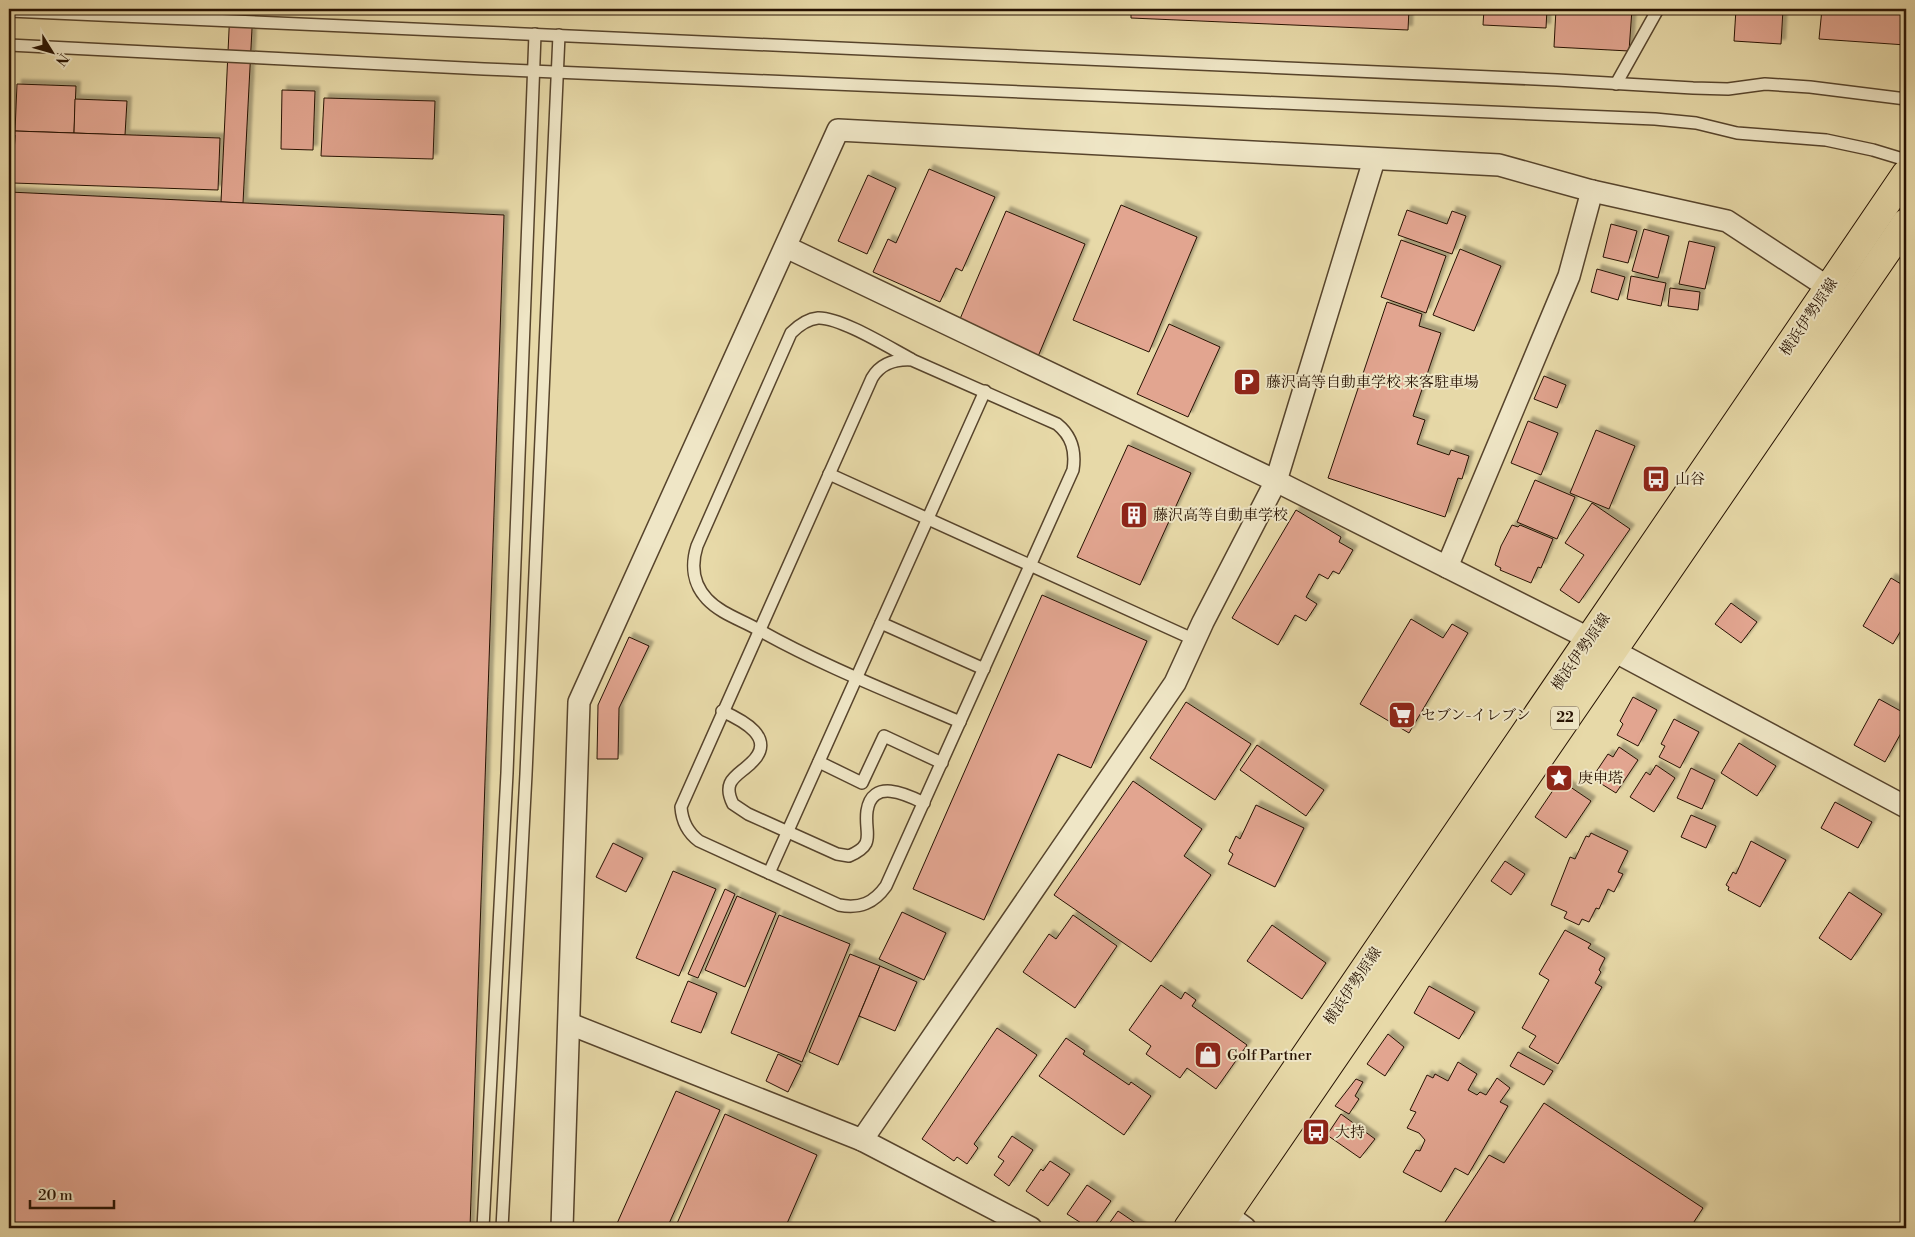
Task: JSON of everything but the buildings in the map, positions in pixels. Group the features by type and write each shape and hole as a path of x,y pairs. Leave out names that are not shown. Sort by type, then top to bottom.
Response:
{"main road":[{"name":"横浜伊勢原線","path":"1188,1228 1224,1218 1601,645 1829,288 1906,174"},
{"name":"横浜伊勢原線","path":"1601,645 1906,223"}],"street":[{"path":"562,1228 579,702 838,130 1499,166 1592,191 1727,221 1829,288"},
{"path":"862,1140 1175,683 1276,482 1374,160"},
{"path":"1446,568 1569,276 1592,191"},
{"path":"786,247 1276,482 1601,645 1906,807"},
{"path":"570,1024 862,1140 1031,1228"}],"lane":[{"path":"1616,84 1658,9"},
{"path":"9,11 1728,89 1765,84 1810,87 1906,99"},
{"path":"483,1228 507,773 535,34"},
{"path":"502,1228 527,764 559,35"},
{"path":"9,45 1655,119 1696,123 1737,133 1826,140 1873,150 1906,160"},
{"path":"912,360 889,363 875,373 759,630 722,711 684,797 682,814 690,833 699,841 839,905 855,907 871,902 879,896 886,886 924,803 1073,470 1074,450 1065,431 1057,424 912,360 870,336 828,320 818,318 807,321 791,333 694,555 693,570 697,584 706,598 723,611 759,630 785,644 960,722"},
{"path":"768,873 985,391"},
{"path":"829,474 1195,640"},
{"path":"881,623 984,669"},
{"path":"722,711 753,728 760,742 757,756 751,764 736,774 731,781 730,797 734,804 748,814 837,854 849,856 863,848 867,842 869,835 867,810 875,797 881,792 891,790 924,803"},
{"path":"819,762 862,783 884,736 942,763"}],"place":[{"name":"藤沢高等自動車学校 来客駐車場","path":"1247,382"},
{"name":"山谷","path":"1656,479"},
{"name":"藤沢高等自動車学校","path":"1134,515"},
{"name":"セブン-イレブン","path":"1402,715"},
{"name":"庚申塔","path":"1559,778"},
{"name":"Golf Partner","path":"1208,1055"},
{"name":"大持","path":"1316,1132"}]}
